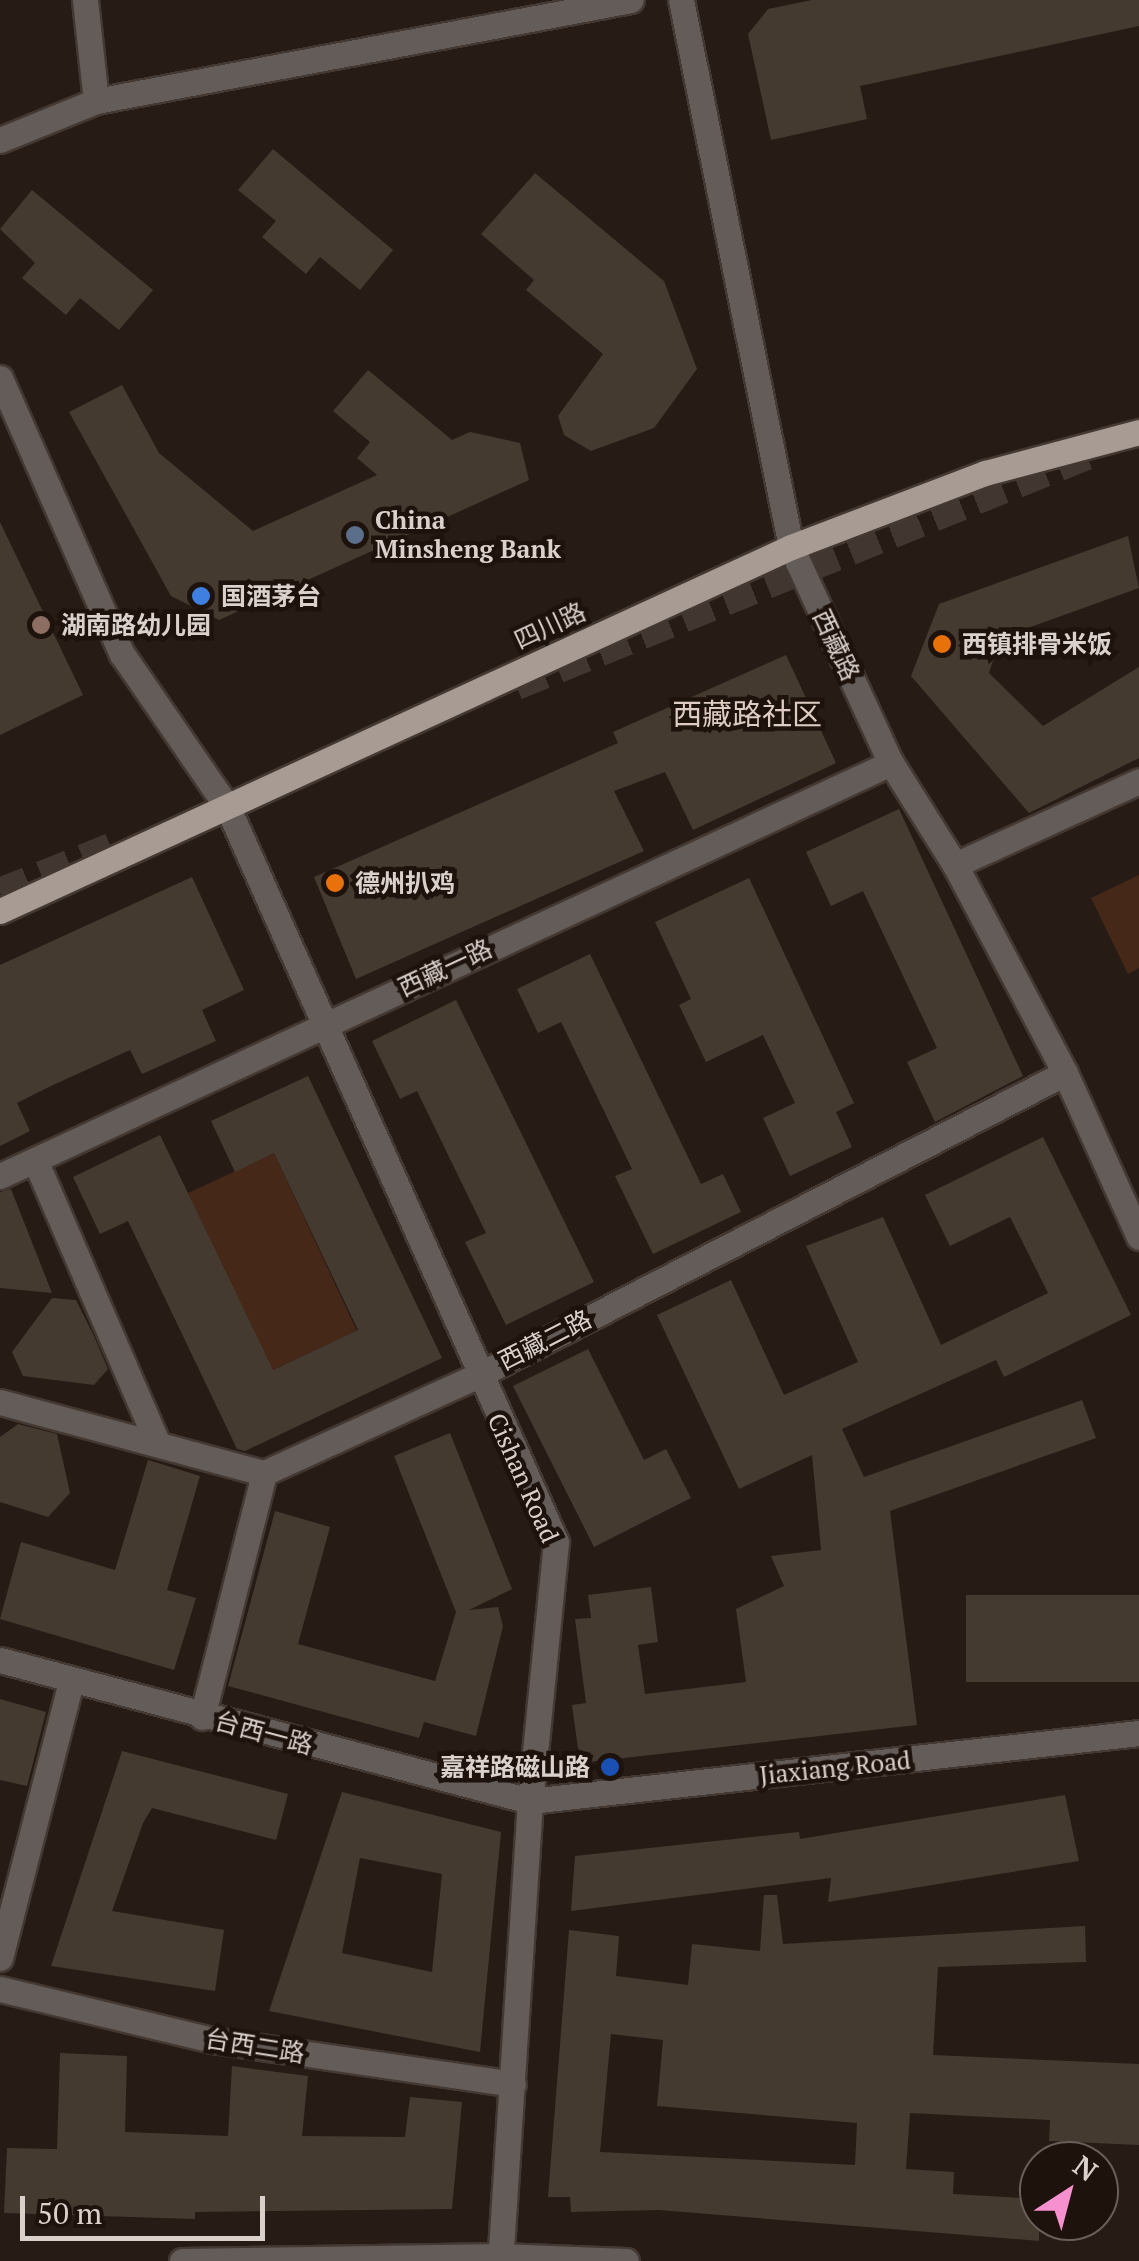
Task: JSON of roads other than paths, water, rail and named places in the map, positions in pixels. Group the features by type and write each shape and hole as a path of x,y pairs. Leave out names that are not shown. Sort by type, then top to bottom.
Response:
{"main road":[{"name":"四川路","path":"0,910 791,548 986,473 1139,432"}],"street":[{"path":"85,0 96,101"},
{"path":"0,140 96,101 632,0"},
{"name":"西藏路","path":"681,0 791,548 891,763 955,865 1065,1073 1139,1237"},
{"name":"Cishan Road","path":"0,378 122,654 228,808 326,1023 476,1376 556,1542 530,1802 500,2258"},
{"name":"西藏一路","path":"0,1176 891,763"},
{"path":"955,865 1139,782"},
{"name":"西藏二路","path":"264,1473 476,1376 1065,1073"},
{"path":"35,1160 156,1440"},
{"path":"0,1402 156,1440 264,1473 202,1717"},
{"name":"台西一路","path":"0,1660 530,1802"},
{"path":"0,1958 71,1681"},
{"name":"Jiaxiang Road","path":"530,1802 1139,1733"},
{"name":"台西二路","path":"0,1989 212,2040 513,2084"},
{"path":"182,2261 626,2261"}],"tunnel":[{"path":"516,685 1099,450"},
{"path":"0,893 111,848"}],"place":[{"name":"China Minsheng Bank","path":"355,535"},
{"name":"国酒茅台","path":"201,596"},
{"name":"湖南路幼儿园","path":"41,625"},
{"name":"西镇排骨米饭","path":"942,644"},
{"name":"德州扒鸡","path":"335,883"},
{"name":"嘉祥路磁山路","path":"610,1767"}],"district":[{"name":"西藏路社区","path":"747,714"}]}
